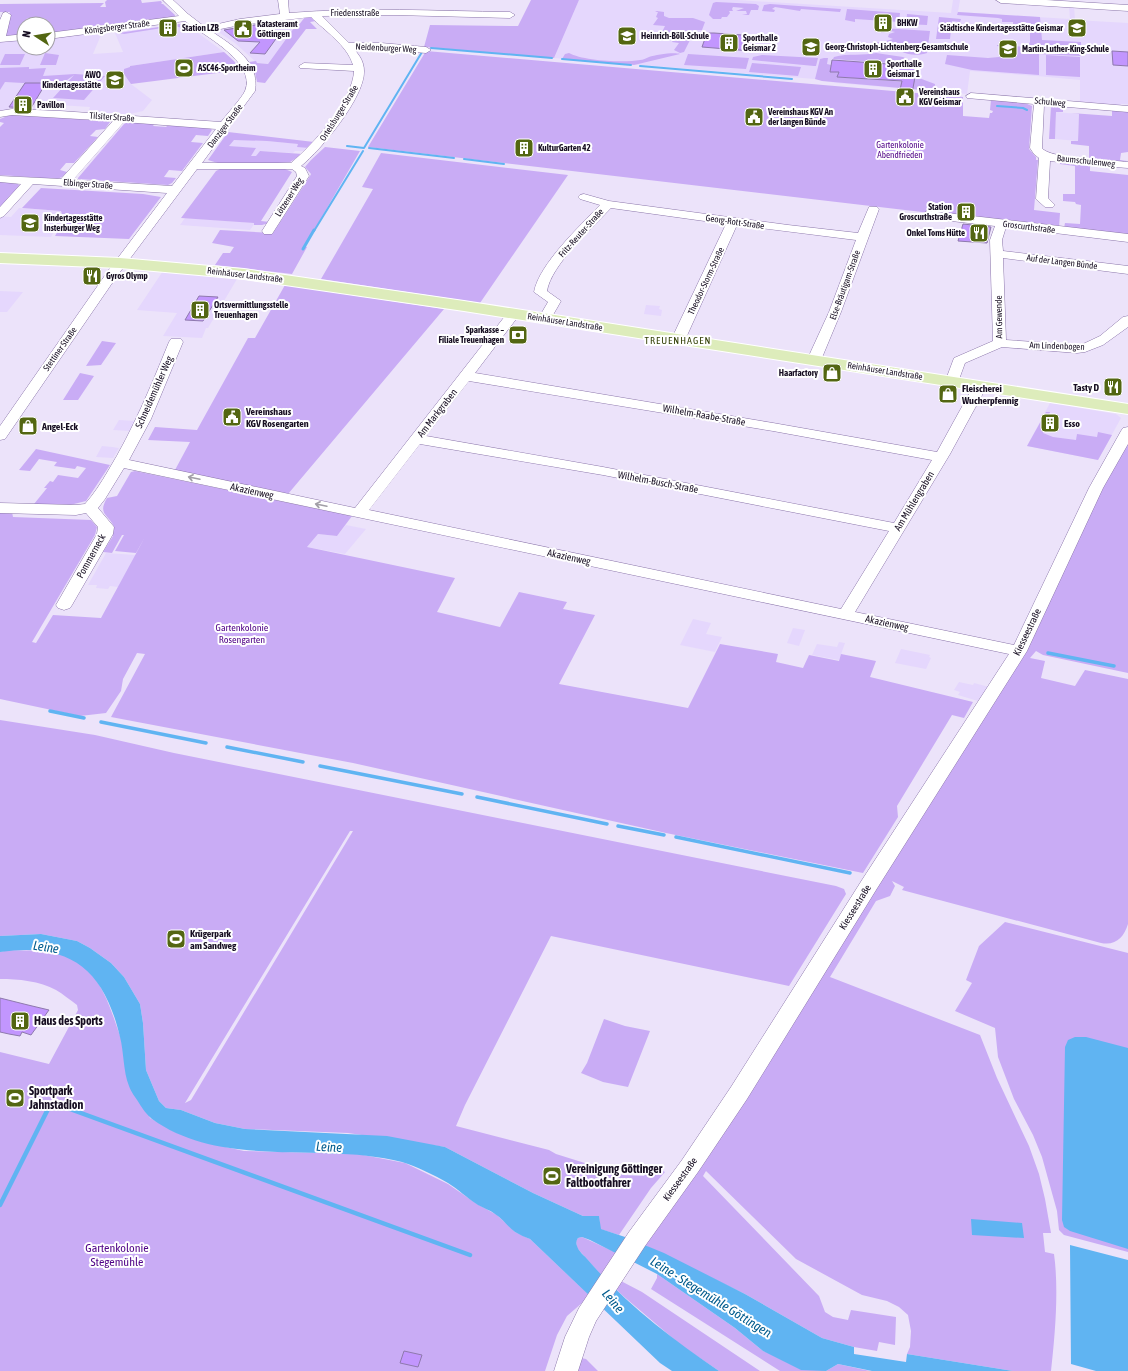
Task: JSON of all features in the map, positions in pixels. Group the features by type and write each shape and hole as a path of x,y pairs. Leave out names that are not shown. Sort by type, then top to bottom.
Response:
{"main road":[{"name":"Reinhäuser Landstraße","path":"0,258 120,263 238,273 1128,409"}],"street":[{"name":"Danziger Straße","path":"120,263 224,126 252,86 251,75 246,66 233,52 186,18 168,0"},
{"path":"283,0 285,16"},
{"path":"1001,0 1128,8"},
{"name":"Friedensstraße","path":"203,30 246,20 314,14 372,13 510,15"},
{"path":"304,66 359,68 354,56 346,46 314,14"},
{"path":"6,16 0,39 16,38"},
{"name":"Königsberger Straße","path":"56,35 186,18"},
{"name":"Neidenburger Weg","path":"346,46 381,46 426,50"},
{"name":"Ortelsburger Straße","path":"294,166 320,144 327,134 354,91 359,77 359,68"},
{"name":"Schulweg","path":"972,96 1128,109"},
{"path":"1039,101 1036,148 1038,153 1045,156 1042,199 1048,205"},
{"name":"Tilsiter Straße","path":"0,114 12,112 122,118 224,126"},
{"path":"64,183 122,118"},
{"name":"Baumschulenweg","path":"1045,156 1128,165"},
{"path":"194,166 294,166"},
{"name":"Lötzener Weg","path":"268,231 303,176 301,170 294,166"},
{"name":"Elbinger Straße","path":"0,178 176,190"},
{"path":"0,214 30,180"},
{"name":"Fritz-Reuter-Straße","path":"544,319 555,301 540,292 542,284 564,251 608,204 584,198"},
{"name":"Georg-Rott-Straße","path":"608,204 863,237"},
{"name":"Else-Bräutigam-Straße","path":"814,360 835,312 873,209"},
{"name":"Groscurthstraße","path":"929,215 1128,238"},
{"name":"Theodor-Storm-Straße","path":"678,340 733,221"},
{"name":"Am Gewende","path":"952,382 959,361 1000,343 996,240 1000,227"},
{"name":"Auf der Langen Bünde","path":"997,254 1128,270"},
{"name":"Stettiner Straße","path":"0,436 120,263"},
{"name":"Am Markgraben","path":"359,513 514,314"},
{"name":"Am Lindenbogen","path":"1000,343 1078,349 1088,348 1105,339 1128,320"},
{"name":"Schneidemühler Weg","path":"120,463 144,419 176,342"},
{"name":"Wilhelm-Raabe-Straße","path":"466,376 758,424 941,457"},
{"name":"Am Mühlengraben","path":"846,614 941,457 980,386"},
{"name":"Kiesseestraße","path":"566,1371 577,1337 587,1315 637,1239 690,1166 735,1099 869,884 1019,651 1096,488 1128,431"},
{"name":"Wilhelm-Busch-Straße","path":"417,439 603,471 898,528"},
{"path":"0,508 76,510 90,508 98,499 120,463"},
{"name":"Akazienweg","path":"120,463 1019,651"},
{"name":"Pommerneck","path":"64,605 105,534 106,527 90,508"}],"shaded area":[{"path":"579,0 737,0 951,13 953,0 960,0 958,12 1070,19 1069,6 1074,6 1075,20 1128,23 1128,104 1121,104 1120,106 1080,102 1080,80 1037,76 970,71 967,94 836,83 815,79 554,58"},
{"path":"278,18 280,25 294,28 268,64 257,63 235,43 214,29 241,24"},
{"path":"179,24 187,25 224,52 130,66 131,84 152,100 143,111 125,115 116,115 93,113 89,110 90,107 59,105 53,112 0,110 0,41 16,40 16,56 56,56 56,37 96,33 101,35 93,54 123,52 115,33"},
{"path":"1056,112 1079,114 1078,141 1055,139"},
{"path":"234,139 299,144 310,148 306,151 295,151 293,153 260,151 256,157 250,156 256,149 229,146"},
{"name":"Kindertagesstätte Insterburger Weg","path":"19,208 61,211 63,217 51,237 0,235 0,216 11,217"},
{"path":"185,218 255,223 250,230 180,225"},
{"path":"163,271 237,279 208,328 206,328 202,338 163,336 177,313 137,310"},
{"path":"0,291 23,292 7,312 0,312"},
{"path":"646,305 660,306 659,309 662,310 661,316 644,314"},
{"path":"1050,403 1116,414 1121,418 1098,460 1027,446"},
{"path":"119,420 135,421 129,431 113,430"},
{"path":"102,446 119,448 113,458 96,457"},
{"path":"346,525 366,529 345,554 307,547 318,534 337,536"},
{"path":"106,553 136,555 118,587 110,586 108,589 96,588 97,585 88,585"},
{"path":"693,619 711,623 706,634 722,637 715,652 680,645"},
{"path":"793,628 805,630 799,646 787,643"},
{"path":"839,642 845,643 839,660 812,655 817,644 837,647"},
{"path":"901,649 930,655 929,657 931,658 926,669 895,663"},
{"path":"959,682 973,685 974,683 989,687 978,701 958,695 960,692 954,690"}],"green space":[{"path":"107,0 141,0 142,3 161,1 161,4 163,4 175,15 175,17 56,33 56,16 16,16 16,36 4,36 10,12 0,12 0,4 104,3 100,7 106,7 105,2"},
{"path":"531,0 579,0 554,58 424,47 430,25 518,26"},
{"path":"713,3 756,4 759,6 758,10 751,10 749,15 742,15 747,14 746,11 736,11 744,8 733,7 733,11 729,11 730,13 727,17 713,19 709,15"},
{"path":"770,4 841,9 840,12 801,9 800,11 775,7 772,9 775,10 774,12 762,11 764,5"},
{"path":"847,9 900,13 899,22 855,19 855,22 845,20"},
{"path":"657,11 664,12 664,16 669,18 693,18 705,22 702,30 691,30 688,38 690,40 684,52 680,53 674,50 679,43 672,42 673,40 677,40 679,38 674,37 675,35 661,34 665,26 653,25 658,18 656,17 658,12 655,12"},
{"path":"958,12 1040,17 1042,40 1081,42 1081,56 1039,54 1039,75 972,70 945,64 947,55 988,58 999,57 1000,49 1004,47 997,45 1027,47 1030,42 1030,23 1023,22 1023,25 1013,25 1013,22 1002,22 1002,19 998,18 957,15"},
{"path":"907,14 928,16 927,25 906,24"},
{"path":"305,17 311,17 316,21 310,22 317,29 306,29 265,83 257,82 255,72 249,62 256,61 257,63 268,64 294,28 298,26"},
{"path":"939,17 961,19 960,22 952,21 950,39 936,39"},
{"path":"179,24 187,25 195,31 190,31 175,26 124,34 119,33"},
{"path":"882,28 930,31 927,53 917,55 900,51 900,48 906,47 904,46 888,48 872,45 872,42 888,43 886,41 893,39 888,37 889,34 895,32 891,31 881,33"},
{"name":"Gartenkolonie Abendfrieden","path":"426,51 963,97 963,116 989,118 990,113 993,111 990,110 991,100 1025,103 1032,106 1029,149 1036,157 1036,160 1038,160 1034,210 1060,213 1059,228 368,147"},
{"name":"ASC46-Sportheim","path":"224,52 241,70 131,84 124,74 124,69 130,66"},
{"path":"569,53 575,56 594,60 615,61 633,61 673,53 680,54 634,65 562,59 565,54"},
{"path":"876,53 903,57 913,63 901,62 901,64 833,59 834,57 839,56"},
{"path":"5,54 24,56 20,65 0,65"},
{"path":"688,54 749,58 746,69 684,65"},
{"path":"59,55 56,65 40,65 44,56"},
{"path":"762,55 818,58 816,66 752,60 753,57"},
{"path":"1046,55 1080,57 1080,77 1046,75"},
{"path":"828,58 827,64 831,65 830,71 839,72 838,77 906,82 915,81 916,76 919,76 919,78 935,84 934,91 822,81 815,79 820,59"},
{"path":"752,63 801,67 798,76 749,72"},
{"path":"29,67 29,69 46,68 43,76 75,74 105,76 84,100 53,98 74,75 60,85 5,82 0,90 0,68"},
{"path":"1051,106 1063,106 1063,112 1056,112 1055,139 1049,139"},
{"path":"1112,110 1128,111 1128,152 1121,153 1120,160 1127,161 1126,163 1089,159 1089,146 1071,144 1071,141 1078,141 1079,114 1071,113 1112,116"},
{"path":"10,115 110,122 105,129 96,130 90,136 98,137 74,163 66,163 60,170 67,172 62,177 57,179 0,175 0,127 4,123 0,122 0,119"},
{"path":"128,122 155,123 153,126 166,127 169,124 210,128 212,130 208,136 196,135 191,142 203,143 182,171 169,170 164,177 176,178 168,185 78,179 124,124"},
{"path":"228,132 314,142 310,148 297,147 298,144 234,140 229,146 256,148 251,156 256,156 260,151 303,154 290,162 221,164 208,160"},
{"path":"325,147 360,151 305,246 307,247 292,274 215,265 223,253 230,253 234,247 212,243 220,230 273,233 311,174 305,167"},
{"path":"381,153 568,175 480,303 321,279 373,189 362,187"},
{"path":"1060,160 1090,164 1090,171 1128,175 1128,236 1064,228 1065,223 1080,224 1081,205 1076,204 1075,202 1063,201 1063,194 1075,194 1075,166 1060,164"},
{"path":"220,169 285,169 292,172 261,221 270,222 269,223 254,225 254,223 181,218 216,171"},
{"path":"0,181 15,182 20,186 0,208"},
{"path":"41,188 143,194 161,197 129,239 55,236 65,218 63,217 61,211 22,208"},
{"path":"285,285 444,309 288,494 175,470 190,442 148,440 155,427 197,430 248,338 255,338"},
{"path":"102,341 116,343 101,365 86,366"},
{"path":"80,373 94,376 78,400 63,400"},
{"path":"1046,412 1050,412 1043,433 1053,437 1076,440 1077,434 1097,437 1098,432 1112,435 1098,460 1027,446"},
{"path":"1128,441 1128,673 1043,655 1036,651 1030,658 1045,661 1041,678 1075,686 1085,670 1128,679 1128,924 1122,937 1115,942 1106,944 1101,943 902,890 904,887 892,881 895,886 890,896 876,901 830,977 980,1035 997,1078 1029,1146 1039,1174 1045,1199 1051,1233 1043,1233 1045,1252 1054,1254 1056,1282 1055,1328 1051,1371 1013,1371 907,1354 910,1347 911,1331 908,1315 899,1307 887,1301 862,1295 796,1259 706,1171 703,1176 819,1296 825,1312 833,1317 848,1320 851,1310 896,1317 895,1345 879,1342 877,1351 854,1347 822,1338 745,1294 644,1245 1022,658 1101,487"},
{"path":"36,449 110,465 86,501 70,505 34,504 47,488 44,488 50,481 53,482 58,475 78,478 86,468 77,466 75,469 54,466 57,462 39,459 30,471 19,470"},
{"name":"Gartenkolonie Rosengarten","path":"135,471 352,516 337,536 318,534 307,547 455,578 437,612 500,627 519,592 567,602 563,609 595,615 559,684 688,708 720,644 778,654 776,662 803,668 809,655 839,661 841,654 876,661 870,677 973,702 964,718 952,715 897,806 898,817 863,873 666,833 353,763 111,717 145,654 137,653 123,679 121,691 106,713 80,716 0,699 0,512 12,512 13,517 91,520 97,527 95,535 32,642 36,643 53,615 101,618 145,537 136,553 115,551 124,535 122,535 112,553 103,552 113,536 112,534 114,527 105,514 103,508 104,504 107,498 117,496 131,472"},
{"path":"0,720 95,735 174,753 836,886 844,889 846,894 789,986 551,936 465,1105 456,1126 549,1150 556,1154 623,1175 644,1176 652,1166 665,1172 651,1188 619,1235 600,1229 599,1216 583,1216 533,1193 445,1147 348,1133 245,1129 215,1123 181,1110 166,1108 159,1101 146,1070 143,1023 140,1004 124,977 111,963 77,941 41,934 0,936","holes":["350,831 353,831 191,1100 185,1103"]},
{"path":"1005,922 1128,953 1128,1252 1064,1235 1059,1230 1057,1211 1042,1157 1033,1135 1014,1099 998,1057 995,1028 955,1011 972,983 966,980 979,946"},
{"name":"Gartenkolonie Stegemühle","path":"9,950 46,951 60,954 79,963 90,972 98,982 109,1006 150,1118 175,1132 203,1142 244,1151 358,1154 405,1163 448,1184 477,1204 497,1215 515,1232 530,1239 590,1296 567,1316 557,1335 545,1371 0,1371 0,1052 49,1064 78,1010 77,1005 59,992 43,984 14,979 0,979 0,952"},
{"path":"604,1019 625,1026 650,1031 628,1087 603,1082 581,1073 587,1063"},
{"path":"582,1237 617,1253 602,1276 577,1248 576,1241 578,1238"},
{"path":"657,1274 735,1328 763,1351 826,1371 780,1371 651,1289 657,1278"},
{"path":"619,1280 642,1292 760,1371 719,1371 682,1346 622,1295 616,1289"},
{"path":"581,1358 586,1359 598,1371 570,1371"},
{"path":"838,1364 870,1371 826,1371"}],"water":[{"path":"41,934 77,941 111,963 124,977 140,1004 143,1023 146,1070 159,1101 166,1108 181,1110 215,1123 245,1129 387,1136 445,1147 533,1193 583,1216 599,1216 601,1229 664,1253 745,1294 822,1338 854,1347 854,1354 906,1362 907,1354 1013,1371 872,1371 838,1364 826,1371 801,1370 763,1351 735,1328 657,1274 590,1240 582,1237 578,1238 576,1243 579,1250 617,1291 650,1320 719,1371 672,1371 660,1363 530,1239 515,1232 501,1218 478,1205 452,1185 432,1174 402,1162 371,1156 274,1152 210,1144 180,1135 152,1119 143,1109 130,1088 127,1080 120,1037 113,1013 104,994 93,978 80,965 65,957 46,952 25,950 0,952 0,936"},
{"path":"1075,1037 1086,1037 1128,1048 1128,1249 1070,1231 1064,1227 1062,1220 1065,1047 1068,1040"},
{"path":"971,1219 1022,1223 1024,1238 972,1235"},
{"path":"1070,1245 1128,1260 1128,1371 1096,1371 1071,1364"}],"building":[{"path":"261,24 278,36 265,54 250,53 260,42 238,41 224,30"},
{"name":"Sporthalle Geismar 2","path":"707,33 756,36 751,51 702,47"},
{"path":"1112,51 1128,52 1128,66 1113,65"},
{"name":"Sporthalle Geismar 1","path":"832,60 917,66 911,99 898,99 902,81 837,77 839,72 830,72"},
{"path":"25,83 46,83 31,108 9,107"},
{"name":"Onkel Toms Hütte","path":"963,224 991,227 987,243 958,241"},
{"name":"Ortsvermittlungsstelle Treuenhagen","path":"199,296 218,297 203,321 185,320"},
{"name":"Haus des Sports","path":"0,998 49,1010 31,1035 22,1032 20,1036 0,1032"},
{"path":"404,1351 422,1355 418,1367 400,1363"}],"waterway":[{"path":"431,48 552,58"},
{"path":"347,146 364,148 422,52"},
{"path":"562,59 631,65"},
{"path":"640,66 792,79"},
{"path":"997,106 1023,108 1027,110"},
{"path":"369,148 454,158"},
{"path":"314,231 363,151"},
{"path":"464,159 504,164"},
{"path":"303,249 314,230"},
{"path":"1048,653 1114,666"},
{"path":"50,711 84,718"},
{"path":"101,722 206,743"},
{"path":"227,747 303,762"},
{"path":"320,766 462,794"},
{"path":"477,797 607,824"},
{"path":"618,826 664,835"},
{"path":"676,837 850,873"},
{"path":"59,1105 470,1255"},
{"path":"0,1205 48,1109"}],"place":[{"name":"BHKW","path":"883,23"},
{"name":"Station LZB","path":"168,28"},
{"name":"Städtische Kindertagesstätte Geismar","path":"1077,28"},
{"name":"Katasteramt Göttingen","path":"243,29"},
{"name":"Heinrich-Böll-Schule","path":"627,36"},
{"name":"Sporthalle Geismar 2","path":"729,43"},
{"name":"Georg-Christoph-Lichtenberg-Gesamtschule","path":"811,47"},
{"name":"Martin-Luther-King-Schule","path":"1008,49"},
{"name":"ASC46-Sportheim","path":"184,68"},
{"name":"Sporthalle Geismar 1","path":"873,69"},
{"name":"AWO Kindertagesstätte","path":"115,80"},
{"name":"Vereinshaus KGV Geismar","path":"905,97"},
{"name":"Pavillon","path":"23,105"},
{"name":"Vereinshaus KGV An der langen Bünde","path":"754,117"},
{"name":"KulturGarten 42","path":"524,148"},
{"name":"Station Groscurthstraße","path":"966,212"},
{"name":"Kindertagesstätte Insterburger Weg","path":"30,223"},
{"name":"Onkel Toms Hütte","path":"979,233"},
{"name":"Gyros Olymp","path":"92,276"},
{"name":"Ortsvermittlungsstelle Treuenhagen","path":"200,310"},
{"name":"Sparkasse – Filiale Treuenhagen","path":"518,335"},
{"name":"Haarfactory","path":"832,373"},
{"name":"Tasty D","path":"1113,387"},
{"name":"Fleischerei Wucherpfennig","path":"948,394"},
{"name":"Vereinshaus KGV Rosengarten","path":"232,417"},
{"name":"Esso","path":"1050,423"},
{"name":"Angel-Eck","path":"28,426"},
{"name":"Krügerpark am Sandweg","path":"176,939"},
{"name":"Haus des Sports","path":"20,1021"},
{"name":"Sportpark Jahnstadion","path":"15,1098"},
{"name":"Vereinigung Göttinger Faltbootfahrer","path":"552,1176"}],"district":[{"name":"TREUENHAGEN","path":"678,340"}],"water label":[{"name":"Leine","path":"46,947"},
{"name":"Leine","path":"329,1147"},
{"name":"Leine - Stegemühle Göttingen","path":"711,1297"},
{"name":"Leine","path":"613,1301"}]}
